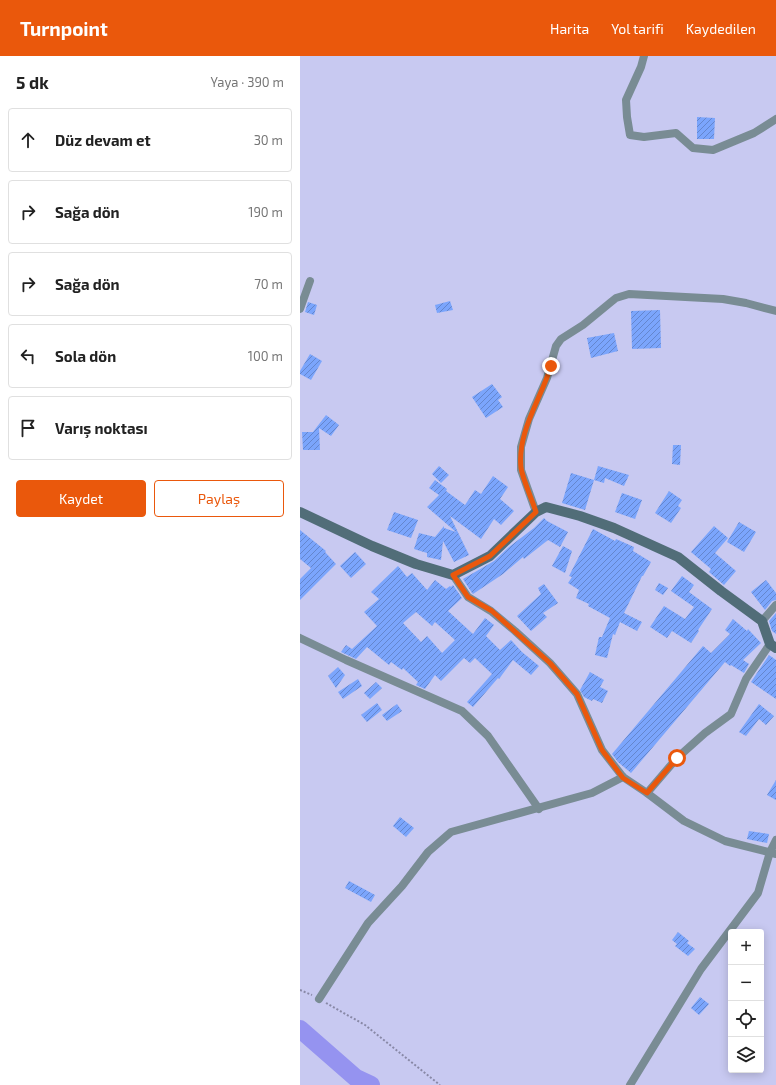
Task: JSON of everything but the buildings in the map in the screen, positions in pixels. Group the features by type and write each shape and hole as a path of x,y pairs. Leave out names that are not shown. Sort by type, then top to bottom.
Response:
{"street":[{"path":"644,56 641,67 626,100 626,117 630,135 644,137 676,133 693,148 713,150 754,133 776,119"},
{"path":"300,309 310,281"},
{"path":"536,512 521,470 521,447 529,419 547,378 556,346 561,339 583,325 616,298 629,294 723,299 776,311"},
{"path":"453,575 490,556 536,512 546,507 580,516 614,528 678,557 762,621 773,646 746,679 731,714 705,733 677,758 647,793"},
{"path":"300,512 372,546 409,561 453,575 468,597 492,611 515,631 550,663 577,694 602,750 623,778 647,793 684,821 725,841 773,853"},
{"path":"762,621 776,605"},
{"path":"300,638 462,711 488,736 539,808"},
{"path":"320,999 368,923 402,886 428,852 451,832 592,793 623,778"},
{"path":"630,1085 701,969 758,893 773,853 776,840"}],"path":[{"path":"300,990 320,999 364,1025 440,1085"}],"waterway":[{"path":"300,1029 356,1078 371,1085"}],"route":[{"path":"551,366 529,419 520,456 521,470 536,512 490,556 453,575 468,597 492,611 515,631 550,663 577,694 602,750 623,778 647,793 677,758"}]}
